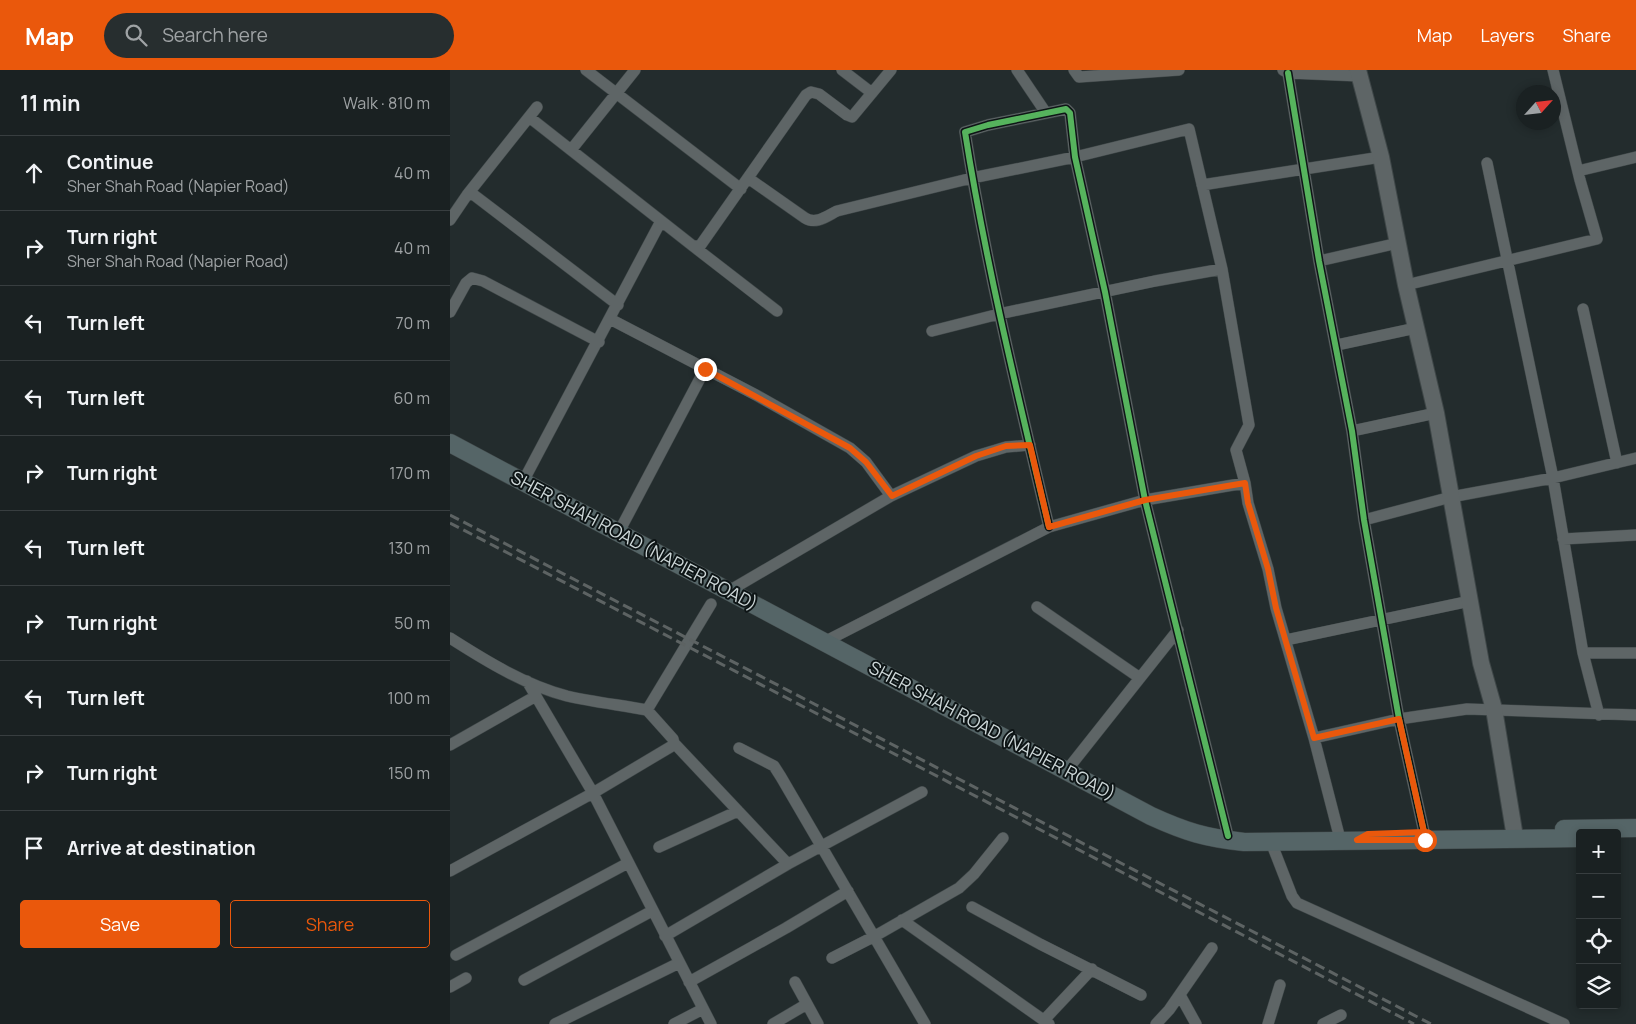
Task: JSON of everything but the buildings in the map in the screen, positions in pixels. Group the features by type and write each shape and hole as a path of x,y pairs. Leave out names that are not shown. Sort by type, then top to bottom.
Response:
{"main road":[{"path":"1359,73 1381,157 1406,285 1436,413 1481,663 1494,709 1514,831"},
{"name":"SHER SHAH ROAD (NAPIER ROAD)","path":"450,443 1151,816 1186,832 1211,839 1271,842 1424,832 1636,828"},
{"path":"1621,837 1636,836"},
{"name":"SHER SHAH ROAD (NAPIER ROAD)","path":"1363,837 1576,838"}],"street":[{"path":"586,70 741,189"},
{"path":"571,150 635,70"},
{"path":"842,70 872,93"},
{"path":"693,246 700,246 705,241 806,95 811,92 819,94 852,117 891,70"},
{"path":"1017,70 1046,113"},
{"path":"1074,70 1079,76 1179,70"},
{"path":"1406,285 1597,240 1553,70"},
{"path":"1359,73 1285,72 1352,431 1364,520 1399,719 1424,832"},
{"path":"450,220 537,107"},
{"path":"1049,527 999,314 972,178 965,132 988,125 1066,109 1070,113 1074,157 1105,292 1145,500 1228,836"},
{"path":"529,117 777,311"},
{"path":"748,178 810,221 817,221 837,211 972,178 1074,157 1189,129 1222,269 1249,425 1236,450 1248,503 1268,569 1276,608 1314,738 1339,834"},
{"path":"1202,185 1381,157"},
{"path":"1578,171 1636,157"},
{"path":"1487,163 1553,478 1583,652 1599,715"},
{"path":"470,192 618,305"},
{"path":"526,476 661,221"},
{"path":"1319,261 1398,243"},
{"path":"932,331 999,314 1222,269"},
{"path":"450,312 466,283 472,278 483,281 598,342"},
{"path":"1583,309 1617,463"},
{"path":"610,319 850,448 866,462 892,496"},
{"path":"1336,345 1416,328"},
{"path":"621,528 705,369"},
{"path":"1352,431 1436,413"},
{"path":"734,588 892,496 976,456 1006,446 1030,445"},
{"path":"1364,520 1451,498 1553,478 1636,458"},
{"path":"830,639 1049,527 1145,500 1245,483"},
{"path":"1563,539 1636,535"},
{"path":"1286,640 1470,601"},
{"path":"646,710 711,604"},
{"path":"1037,607 1140,678"},
{"path":"1071,765 1178,630"},
{"path":"450,638 538,687 567,696 646,710 788,864"},
{"path":"1583,652 1636,653"},
{"path":"527,681 593,793 711,1024"},
{"path":"450,745 536,696"},
{"path":"1314,738 1399,719 1467,709 1636,716"},
{"path":"450,871 593,793 672,746 674,742"},
{"path":"739,748 774,766 822,845 925,1024"},
{"path":"665,936 788,864 922,792"},
{"path":"659,847 738,810"},
{"path":"832,958 959,888 974,874 1003,838"},
{"path":"1271,842 1292,896 1297,902 1564,1024"},
{"path":"456,955 628,863"},
{"path":"689,982 786,928 848,890"},
{"path":"972,907 1141,995"},
{"path":"524,980 652,911"},
{"path":"902,920 1046,1022 1092,969"},
{"path":"1156,1024 1169,1010 1212,948"},
{"path":"556,1024 679,963"},
{"path":"450,987 466,978"},
{"path":"795,982 818,1024"},
{"path":"1268,1024 1280,985"},
{"path":"1180,995 1196,1024"},
{"path":"773,1024 807,1004"},
{"path":"674,1024 703,1009"},
{"path":"1323,1024 1341,1014"}],"railway":[{"path":"450,515 1431,1024"},
{"path":"450,523 1414,1024"}],"cycle path":[{"path":"1288,73 1319,261 1352,431 1364,520 1399,719 1424,832"},
{"path":"1049,527 1014,380 973,182 965,132 988,125 1066,109 1070,113 1075,157 1105,292 1145,500 1228,836"}],"route":[{"path":"705,369 756,395 850,448 866,462 892,496 976,456 1006,446 1030,445 1049,527 1145,500 1245,483 1248,503 1268,569 1276,608 1314,738 1399,719 1424,832 1368,834 1357,840 1425,840"}]}
